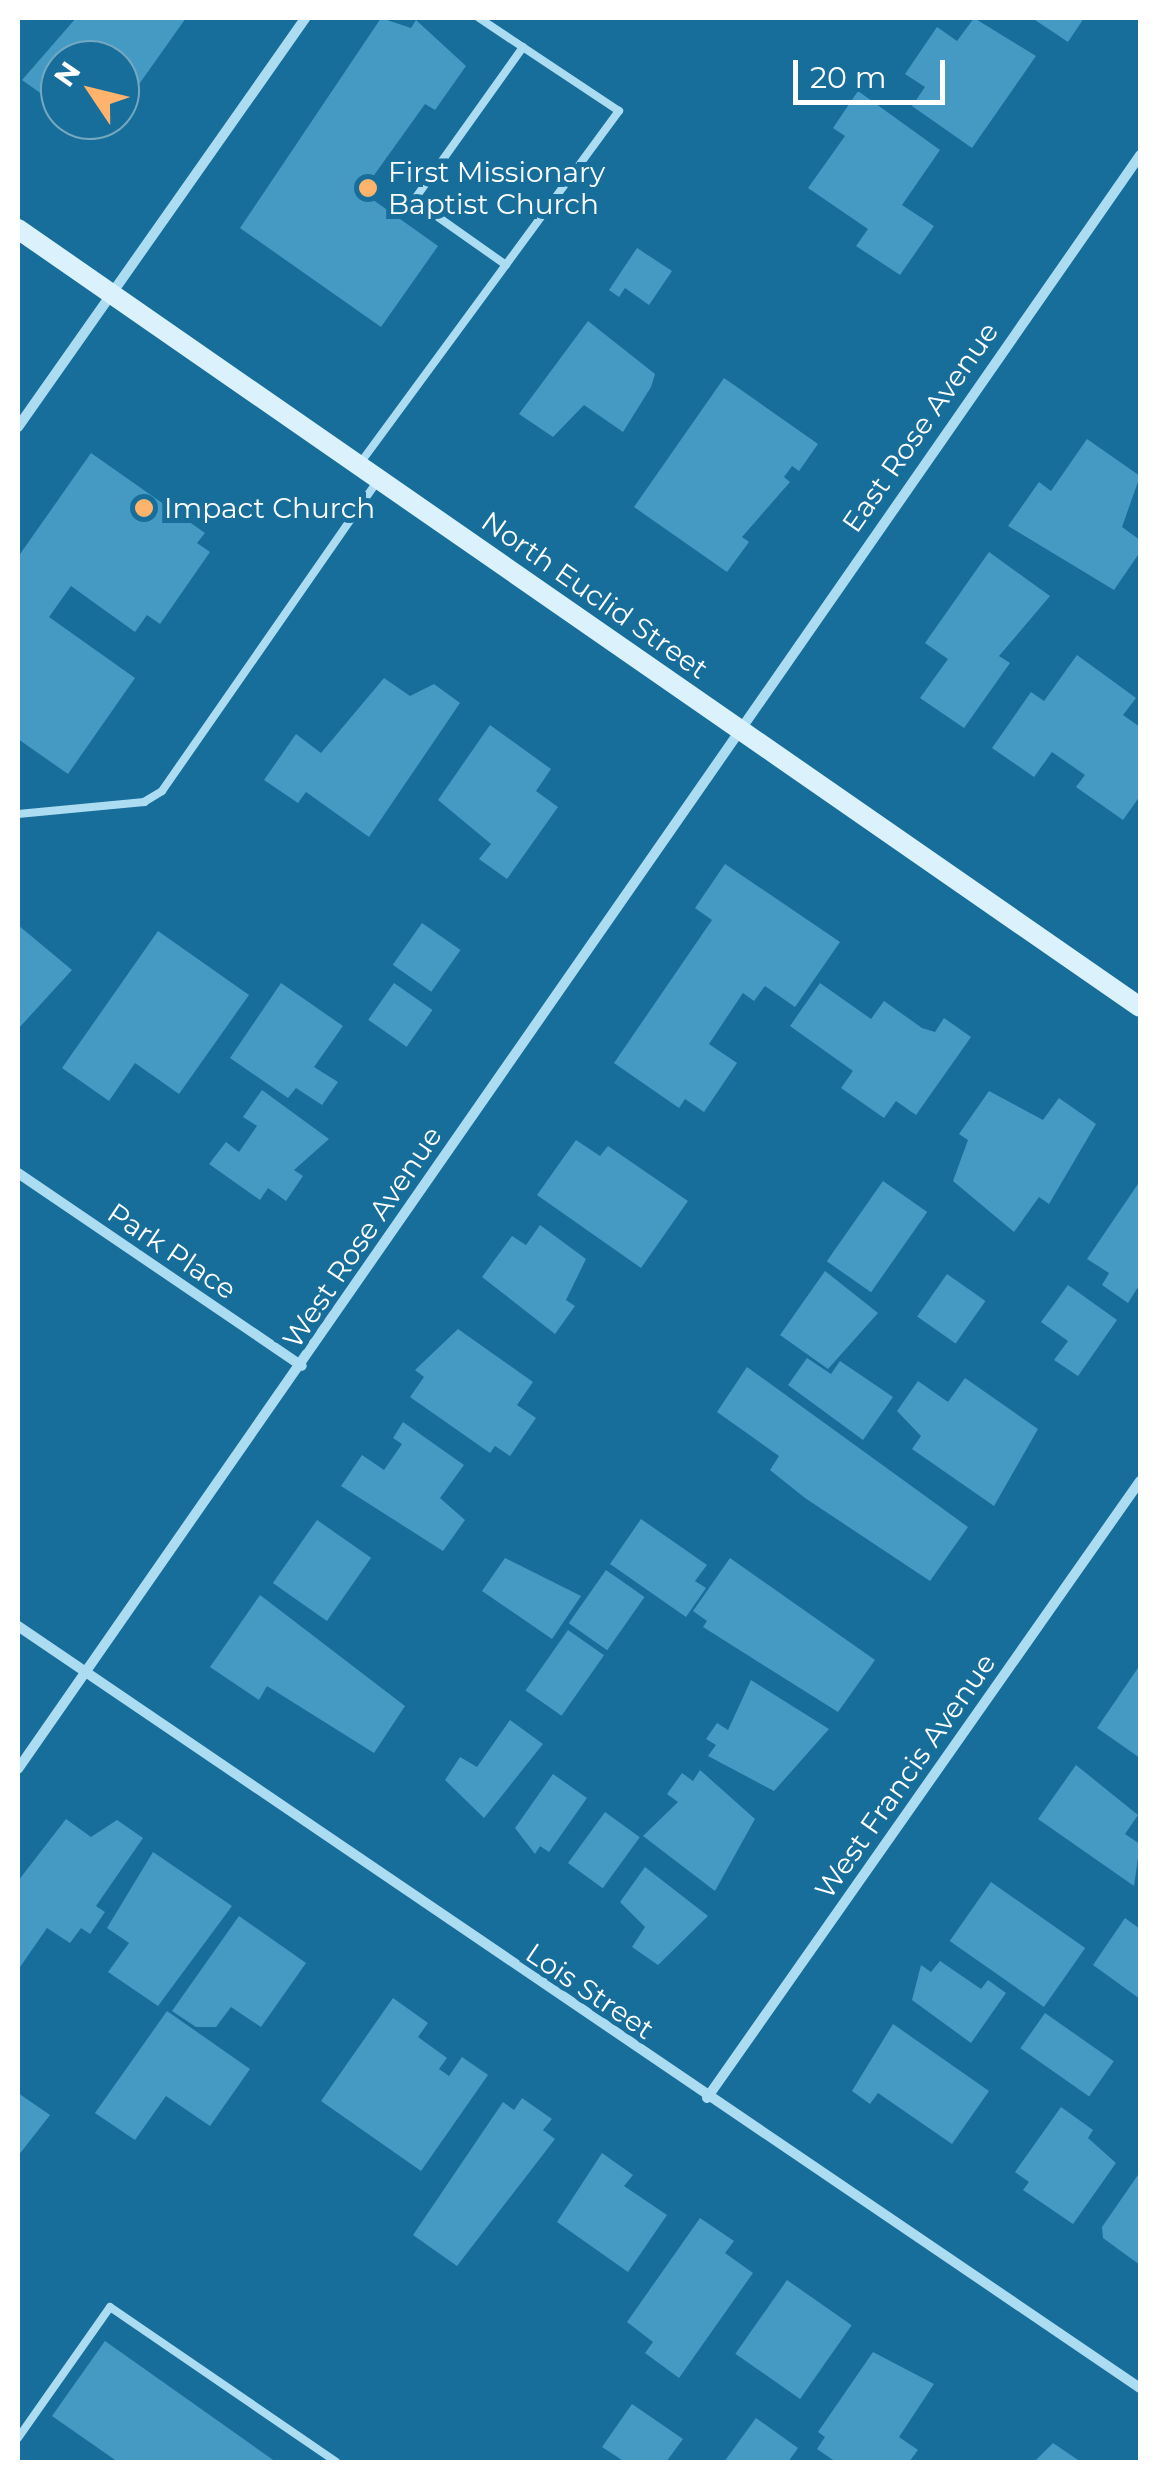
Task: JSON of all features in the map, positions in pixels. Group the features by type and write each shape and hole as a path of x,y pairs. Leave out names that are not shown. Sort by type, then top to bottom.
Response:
{"street":[{"path":"18,427 106,290 305,18"},
{"name":"East Rose Avenue","path":"736,726 1140,155"},
{"name":"North Euclid Street","path":"18,228 1140,1006"},
{"name":"West Rose Avenue","path":"18,1769 302,1366 736,726"},
{"name":"Park Place","path":"18,1172 302,1366"},
{"name":"West Francis Avenue","path":"707,2098 1140,1480"},
{"name":"Lois Street","path":"18,1626 707,2098 1140,2388"}],"lane":[{"path":"359,465 619,110 479,18"},
{"path":"506,265 414,200 523,47"},
{"path":"18,814 144,802 162,792 379,480"},
{"path":"18,2438 110,2308 336,2462"}],"building":[{"path":"76,18 186,18 140,83 140,40 57,40"},
{"path":"381,18 411,28 416,20 466,66 435,110 425,104 362,192 438,246 381,327 240,228"},
{"path":"974,18 1036,56 972,148 912,106 925,87 905,74 937,27 957,41"},
{"path":"1032,18 1084,18 1068,42"},
{"path":"40,59 40,93 22,80"},
{"path":"858,91 940,150 902,205 934,226 900,275 856,246 868,229 808,188 845,136 833,128"},
{"path":"637,248 672,271 649,305 625,288 619,297 609,290"},
{"path":"588,321 655,374 623,432 584,405 553,437 519,414"},
{"path":"724,378 818,444 799,471 792,466 784,477 790,482 742,537 749,542 727,572 634,507"},
{"path":"1087,439 1140,476 1122,527 1140,540 1140,552 1114,590 1008,526 1039,482 1051,491"},
{"path":"91,453 205,533 197,543 210,552 160,624 147,615 135,632 71,586 49,617 135,678 68,774 18,739 18,557"},
{"path":"989,552 1050,596 999,656 1010,663 964,728 920,698 948,659 925,643"},
{"path":"1077,655 1136,698 1123,715 1140,727 1140,796 1123,820 1076,787 1085,775 1052,752 1034,777 992,748 1031,692 1044,701"},
{"path":"384,678 410,696 434,684 460,703 369,837 306,792 298,803 264,780 296,734 321,753"},
{"path":"490,725 551,769 536,791 558,807 507,879 479,859 491,844 438,800"},
{"path":"725,864 840,942 795,1007 765,986 754,1001 743,993 709,1044 737,1063 704,1112 685,1099 679,1108 614,1063 712,920 695,908"},
{"path":"422,923 461,950 431,992 393,965"},
{"path":"18,925 72,970 18,1029"},
{"path":"158,931 249,995 179,1094 135,1063 109,1101 62,1068"},
{"path":"281,983 343,1026 314,1067 338,1082 322,1105 296,1088 288,1098 230,1058"},
{"path":"394,983 433,1010 407,1047 368,1020"},
{"path":"820,983 871,1019 884,1001 922,1028 935,1032 944,1018 971,1037 916,1115 896,1101 884,1118 841,1088 853,1071 790,1026"},
{"path":"262,1090 329,1139 294,1170 303,1176 286,1201 268,1188 260,1200 209,1164 226,1142 239,1152 257,1126 243,1117"},
{"path":"989,1091 1043,1120 1059,1098 1096,1124 1049,1204 1039,1197 1014,1232 953,1181 968,1140 959,1134"},
{"path":"576,1140 600,1156 608,1146 688,1201 641,1268 537,1195"},
{"path":"883,1181 927,1212 871,1292 827,1261"},
{"path":"1140,1181 1140,1284 1128,1303 1102,1285 1109,1273 1087,1259"},
{"path":"540,1225 586,1259 566,1300 575,1306 555,1334 482,1277 512,1236 526,1245"},
{"path":"825,1271 878,1313 828,1369 780,1335"},
{"path":"947,1274 986,1301 956,1344 917,1317"},
{"path":"1068,1285 1117,1320 1078,1376 1054,1360 1068,1341 1041,1322"},
{"path":"458,1329 533,1382 517,1405 536,1418 510,1456 495,1446 490,1453 410,1397 424,1377 415,1370"},
{"path":"807,1358 831,1374 840,1361 893,1397 863,1440 788,1385"},
{"path":"747,1367 968,1527 930,1581 805,1498 770,1470 779,1456 717,1412"},
{"path":"965,1378 1038,1429 994,1506 912,1449 921,1436 897,1411 918,1381 948,1402"},
{"path":"403,1422 464,1465 440,1498 465,1520 443,1551 341,1486 362,1455 384,1470 402,1444 393,1438"},
{"path":"641,1519 707,1565 695,1581 706,1588 686,1617 610,1564"},
{"path":"317,1520 371,1558 327,1621 273,1583"},
{"path":"505,1558 581,1596 552,1639 482,1591"},
{"path":"730,1558 875,1660 838,1712 703,1627 707,1621 693,1611"},
{"path":"606,1570 645,1597 607,1650 569,1623"},
{"path":"260,1595 405,1706 374,1753 267,1686 259,1700 210,1667"},
{"path":"568,1630 604,1655 562,1716 526,1691"},
{"path":"1140,1665 1140,1758 1097,1728"},
{"path":"751,1680 829,1729 774,1791 708,1756 716,1745 706,1739 717,1723 728,1730"},
{"path":"510,1720 543,1744 484,1818 445,1780 460,1757 477,1767"},
{"path":"1076,1765 1138,1815 1125,1834 1140,1844 1134,1886 1038,1819"},
{"path":"700,1770 755,1819 715,1891 643,1836 678,1802 667,1794 682,1773 693,1781"},
{"path":"553,1774 587,1798 549,1852 540,1846 535,1854 515,1828"},
{"path":"605,1812 640,1837 603,1888 568,1863"},
{"path":"66,1819 91,1837 117,1820 143,1838 96,1906 105,1912 90,1934 81,1928 70,1943 47,1928 18,1970 18,1881"},
{"path":"153,1852 232,1906 158,2006 108,1972 129,1943 107,1928"},
{"path":"645,1867 708,1916 658,1965 632,1947 645,1927 620,1902"},
{"path":"991,1882 1085,1948 1044,2007 950,1941"},
{"path":"239,1916 306,1963 261,2027 231,2007 216,2027 196,2027 172,2011"},
{"path":"1125,1918 1140,1929 1140,1999 1093,1965"},
{"path":"940,1961 981,1989 988,1980 1006,1993 971,2043 912,2000 921,1965 931,1972"},
{"path":"393,1998 428,2023 418,2037 447,2058 439,2069 449,2076 462,2057 488,2075 421,2171 321,2101"},
{"path":"167,2011 250,2069 210,2126 166,2096 135,2140 95,2113"},
{"path":"1045,2013 1114,2061 1089,2096 1020,2048"},
{"path":"893,2024 989,2091 952,2144 878,2093 870,2104 852,2091"},
{"path":"18,2093 50,2115 18,2156"},
{"path":"522,2098 552,2119 543,2130 555,2139 457,2266 413,2235 503,2102 514,2110"},
{"path":"1061,2107 1093,2130 1088,2138 1116,2163 1073,2224 1023,2190 1029,2182 1015,2172"},
{"path":"602,2153 633,2175 624,2186 667,2215 628,2272 557,2222"},
{"path":"1140,2172 1140,2265 1103,2238 1102,2227"},
{"path":"700,2218 734,2241 725,2253 753,2273 679,2378 645,2353 653,2342 627,2322"},
{"path":"787,2280 852,2325 800,2399 735,2354"},
{"path":"105,2341 276,2462 118,2462 52,2416"},
{"path":"873,2352 934,2384 899,2437 918,2450 909,2462 836,2462 817,2449 825,2437 818,2432"},
{"path":"632,2404 683,2439 666,2462 625,2462 602,2447"},
{"path":"756,2418 798,2448 788,2462 724,2462"},
{"path":"1053,2443 1081,2462 1034,2462"}],"place":[{"name":"First Missionary Baptist Church","path":"368,188"},
{"name":"Impact Church","path":"144,508"}]}
